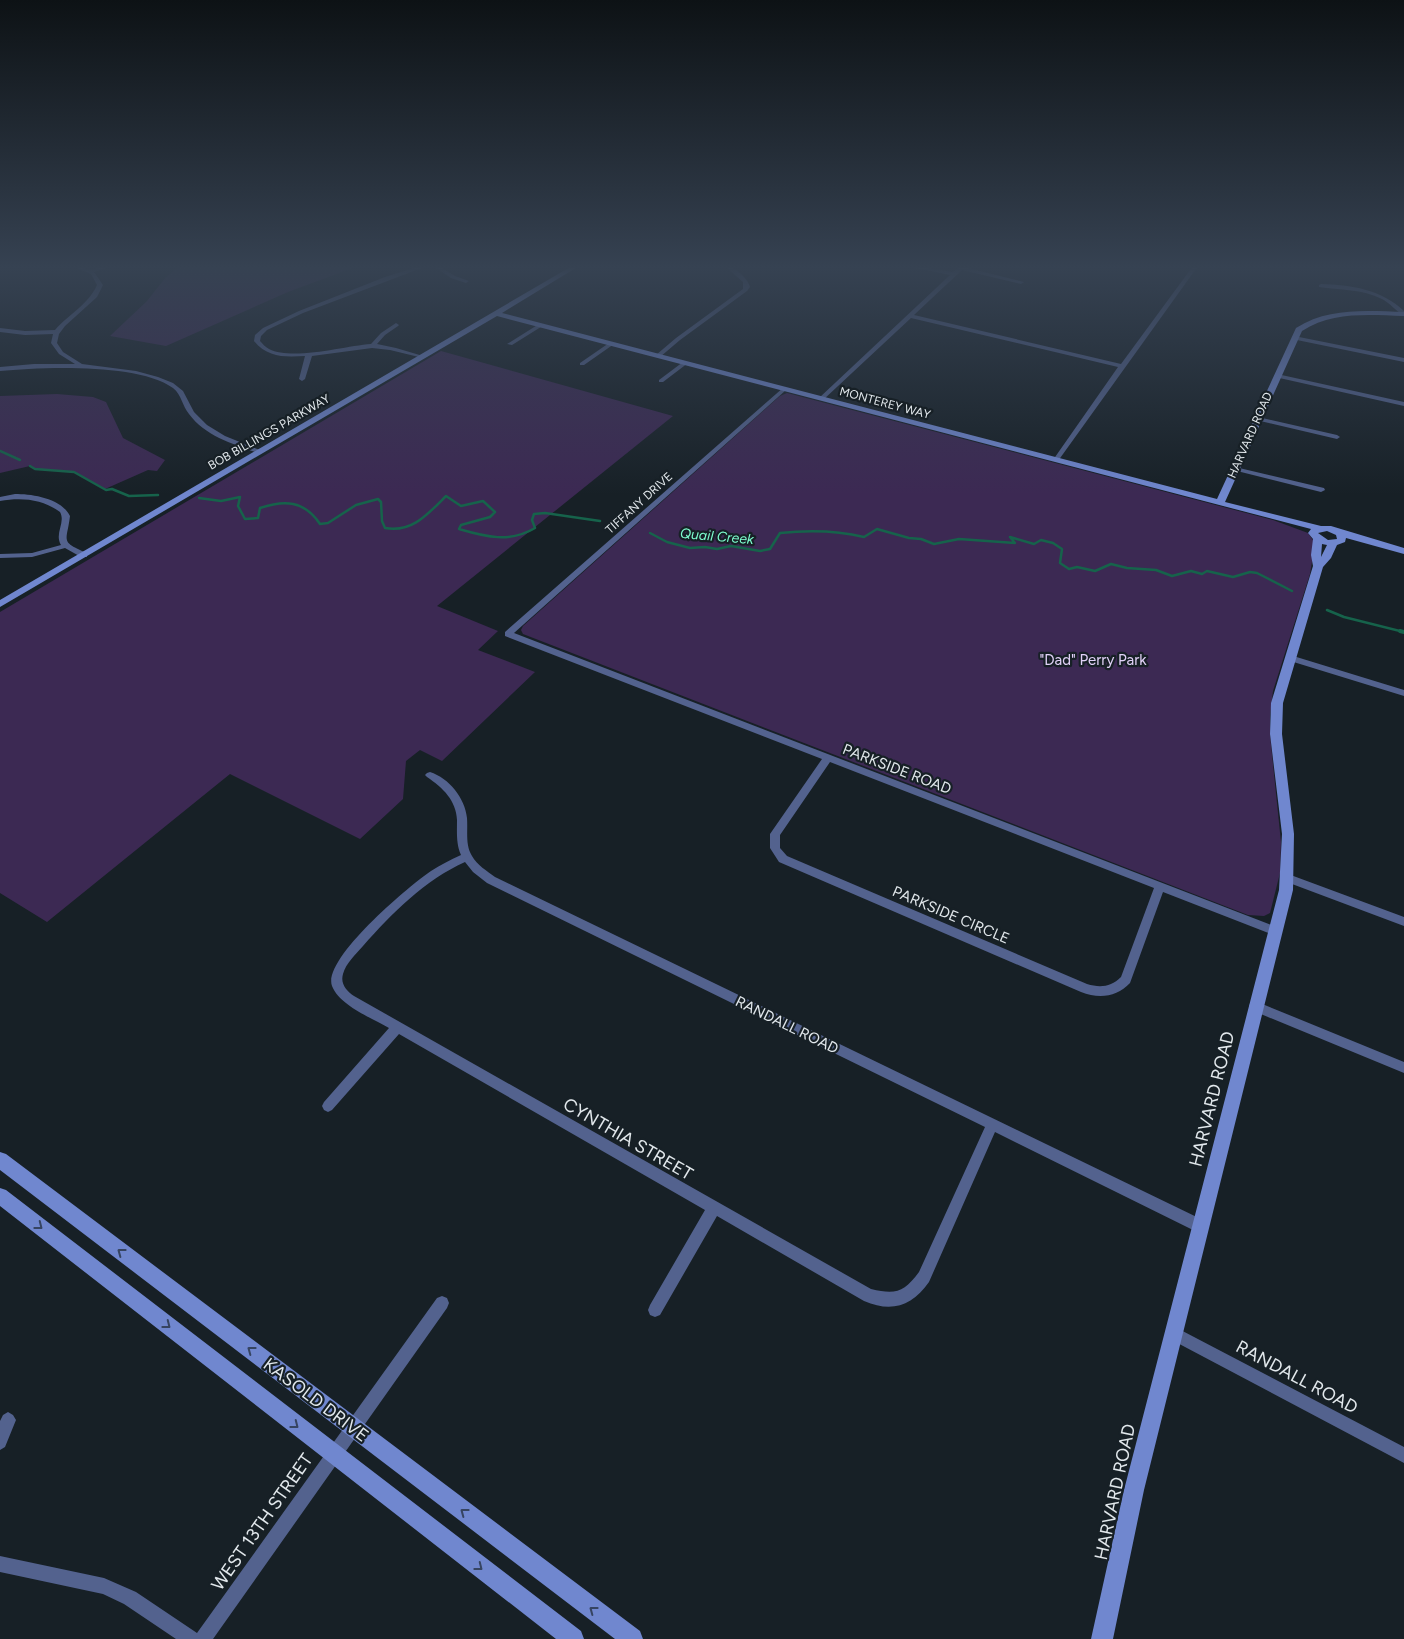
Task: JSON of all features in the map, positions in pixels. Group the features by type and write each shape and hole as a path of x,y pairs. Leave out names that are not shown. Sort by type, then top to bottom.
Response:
{"street":[{"path":"54,342 62,356 82,365"},
{"path":"258,342 260,347 272,353 286,355 373,346 391,348 421,357"},
{"path":"373,346 376,342"},
{"name":"BOB BILLINGS PARKWAY","path":"0,604 445,342"},
{"name":"MONTEREY WAY","path":"605,342 1270,516 1317,533"},
{"path":"658,356 674,342"},
{"path":"821,399 881,342"},
{"path":"1022,342 1122,366"},
{"path":"1056,460 1139,342"},
{"name":"HARVARD ROAD","path":"1220,503 1292,342"},
{"path":"1316,342 1404,360"},
{"path":"582,364 611,344"},
{"path":"302,379 309,354"},
{"path":"661,382 685,363"},
{"path":"0,369 82,365 141,374 170,384 178,390 192,413 207,428 228,440 260,452"},
{"path":"1277,376 1404,404"},
{"name":"TIFFANY DRIVE","path":"508,634 784,389"},
{"path":"1258,419 1337,437"},
{"path":"1236,469 1321,490"},
{"path":"0,499 19,496 35,497 61,509 66,516 62,533 66,546"},
{"path":"1317,533 1328,528 1338,539"},
{"path":"1317,533 1338,539 1404,551"},
{"name":"HARVARD ROAD","path":"1102,1639 1134,1490 1288,878 1288,834 1276,721 1280,689 1318,566 1316,555 1317,533"},
{"name":"HARVARD ROAD","path":"1318,566 1326,558 1338,539"},
{"path":"0,556 32,555 66,546 84,555"},
{"name":"PARKSIDE ROAD","path":"508,634 1275,931"},
{"path":"1290,658 1404,692"},
{"name":"PARKSIDE CIRCLE","path":"828,758 775,834 776,850 783,859 1085,989 1096,992 1110,991 1126,980 1160,886"},
{"path":"430,775 448,788 458,802 462,820 463,845 467,857"},
{"name":"CYNTHIA STREET","path":"467,857 432,875 405,897 348,955 338,974 337,984 341,993 869,1296 883,1300 896,1300 907,1296 924,1277 992,1125"},
{"name":"RANDALL ROAD","path":"467,857 481,873 509,890 1200,1226"},
{"path":"1288,878 1404,922"},
{"path":"1255,1006 1404,1068"},
{"path":"328,1106 398,1027"},
{"name":"KASOLD DRIVE","path":"0,1160 632,1639"},
{"name":"KASOLD DRIVE","path":"0,1196 572,1639"},
{"path":"655,1310 714,1208"},
{"name":"WEST 13TH STREET","path":"203,1639 442,1302"},
{"name":"RANDALL ROAD","path":"1173,1333 1404,1455"},
{"path":"0,1442 8,1420"},
{"path":"0,1564 104,1586 130,1598 191,1639"}],"green space":[{"path":"146,342 174,342 166,346"},
{"path":"441,351 673,416 437,606 498,631 478,650 535,672 442,761 420,750 406,761 403,799 360,839 230,774 47,922 0,893 0,612"},
{"name":"\"Dad\" Perry Park","path":"787,393 1273,520 1308,533 1315,543 1310,574 1273,691 1270,716 1270,735 1281,842 1280,873 1270,913 1264,916 1248,915 523,634 521,630 523,626 780,396"},
{"path":"57,394 93,397 106,402 123,438 165,460 157,471 148,470 105,489 74,472 35,469 30,466 0,473 0,396"}],"waterway":[{"name":"Quail Creek","path":"0,451 20,460"},
{"name":"Quail Creek","path":"30,466 35,469 74,472 106,490 112,489 129,496 158,495"},
{"name":"Quail Creek","path":"199,498 221,501 240,497 238,506 245,519 258,518 260,508 269,505 293,504 307,510 320,524 328,523 356,505 378,499 381,502 382,521 385,528 395,529 403,528 419,521 446,496 461,506 483,501 495,512 490,517 461,525 459,529 498,537 516,536 535,528 532,520 534,514 545,513 600,521"},
{"name":"Quail Creek","path":"650,533 667,542 690,548 705,547 717,549 731,546 760,551 770,549 780,533 801,531 822,531 864,537 877,529 909,538 921,539 934,544 959,539 1015,543 1010,537 1034,544 1041,540 1053,543 1062,549 1060,563 1069,569 1077,567 1095,571 1111,564 1127,568 1156,570 1172,576 1191,571 1202,574 1207,571 1233,577 1250,572 1257,573 1292,591"},
{"name":"Quail Creek","path":"1327,610 1344,617 1404,632"}]}
